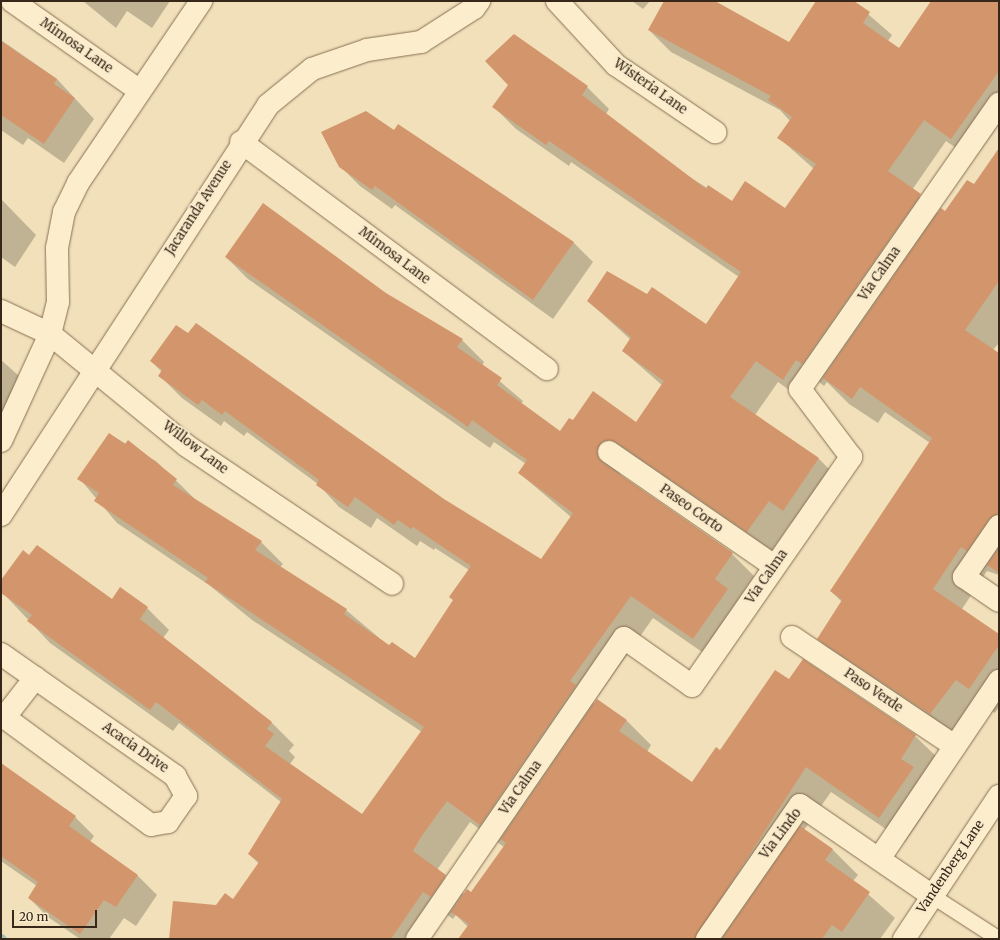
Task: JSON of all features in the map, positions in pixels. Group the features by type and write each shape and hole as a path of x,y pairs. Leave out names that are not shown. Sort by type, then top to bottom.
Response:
{"street":[{"name":"Mimosa Lane","path":"12,1 140,91"},
{"path":"1,441 50,334 58,302 57,248 64,212 78,183 201,1"},
{"name":"Jacaranda Avenue","path":"1,515 241,142 268,106 312,69 367,50 421,42 474,8 479,1"},
{"name":"Wisteria Lane","path":"557,1 616,65 715,132"},
{"name":"Via Calma","path":"417,939 624,638 692,686 851,457 800,389 999,104"},
{"name":"Mimosa Lane","path":"241,142 547,369"},
{"name":"Willow Lane","path":"1,311 50,334 188,446 392,584"},
{"name":"Paseo Corto","path":"609,452 774,566"},
{"path":"999,526 964,577 999,601"},
{"name":"Paso Verde","path":"792,637 955,746"},
{"name":"Acacia Drive","path":"1,654 175,776 186,796 168,822 151,826 3,716"},
{"path":"3,716 35,678"},
{"path":"879,859 999,681"},
{"name":"Vandenberg Lane","path":"904,939 931,895 999,796"},
{"name":"Via Lindo","path":"707,939 800,804 931,895"}],"lane":[{"path":"931,895 999,939"}],"building":[{"path":"664,1 715,1 789,42 816,1 854,1 870,12 863,23 899,48 931,1 999,1 999,71 951,139 924,120 888,171 921,194 802,364 796,360 783,380 756,361 730,397 819,458 783,511 769,501 747,532 616,442 603,441 597,451 602,462 733,553 715,579 728,589 693,639 631,596 570,681 576,685 480,825 447,801 421,837 413,851 446,875 431,897 423,892 391,939 169,939 173,901 216,905 225,893 233,899 259,862 248,854 282,799 156,702 150,710 27,621 32,615 1,593 1,580 23,550 29,555 37,545 112,599 120,587 148,607 140,619 272,722 267,729 274,734 265,746 362,814 424,727 205,582 208,578 94,501 99,493 77,479 109,433 125,444 128,440 177,479 173,485 262,541 255,550 347,609 344,614 389,645 392,642 415,658 453,600 449,597 471,566 413,527 411,529 398,520 394,525 355,497 348,507 316,485 319,480 225,411 222,415 202,400 198,405 158,376 162,370 150,361 176,325 188,333 196,323 444,499 541,559 573,513 518,473 527,460 472,420 468,427 225,257 263,203 386,293 463,339 457,347 502,378 497,385 560,431 569,418 573,420 593,391 636,422 664,381 622,351 631,337 587,301 607,271 647,294 652,287 706,324 741,272 549,141 546,145 492,107 508,85 485,61 514,34 588,86 582,95 706,189 708,185 732,201 745,181 785,208 816,164 777,138 792,117 768,100 771,96 648,30"},
{"path":"1,41 57,79 54,84 75,98 44,144 1,115"},
{"path":"366,111 394,130 398,124 574,242 533,300 375,186 372,190 339,167 321,132"},
{"path":"999,148 999,281 965,330 999,353 999,514 989,519 967,551 961,547 933,589 999,634 999,645 969,689 956,680 930,714 817,639 842,600 830,591 932,438 860,387 852,399 823,378 941,208 945,211 967,180 974,184"},
{"path":"999,548 999,573 987,565"},
{"path":"803,659 916,735 901,759 914,767 879,818 806,767 695,939 458,939 469,924 451,912 467,889 471,892 506,843 501,839 597,699 627,720 619,731 692,782 716,747 720,750 775,670 789,679"},
{"path":"1,763 76,816 69,826 138,875 116,907 104,900 80,934 28,898 38,882 1,856"},
{"path":"800,826 833,849 825,860 870,892 842,932 832,925 822,939 722,939"}]}
